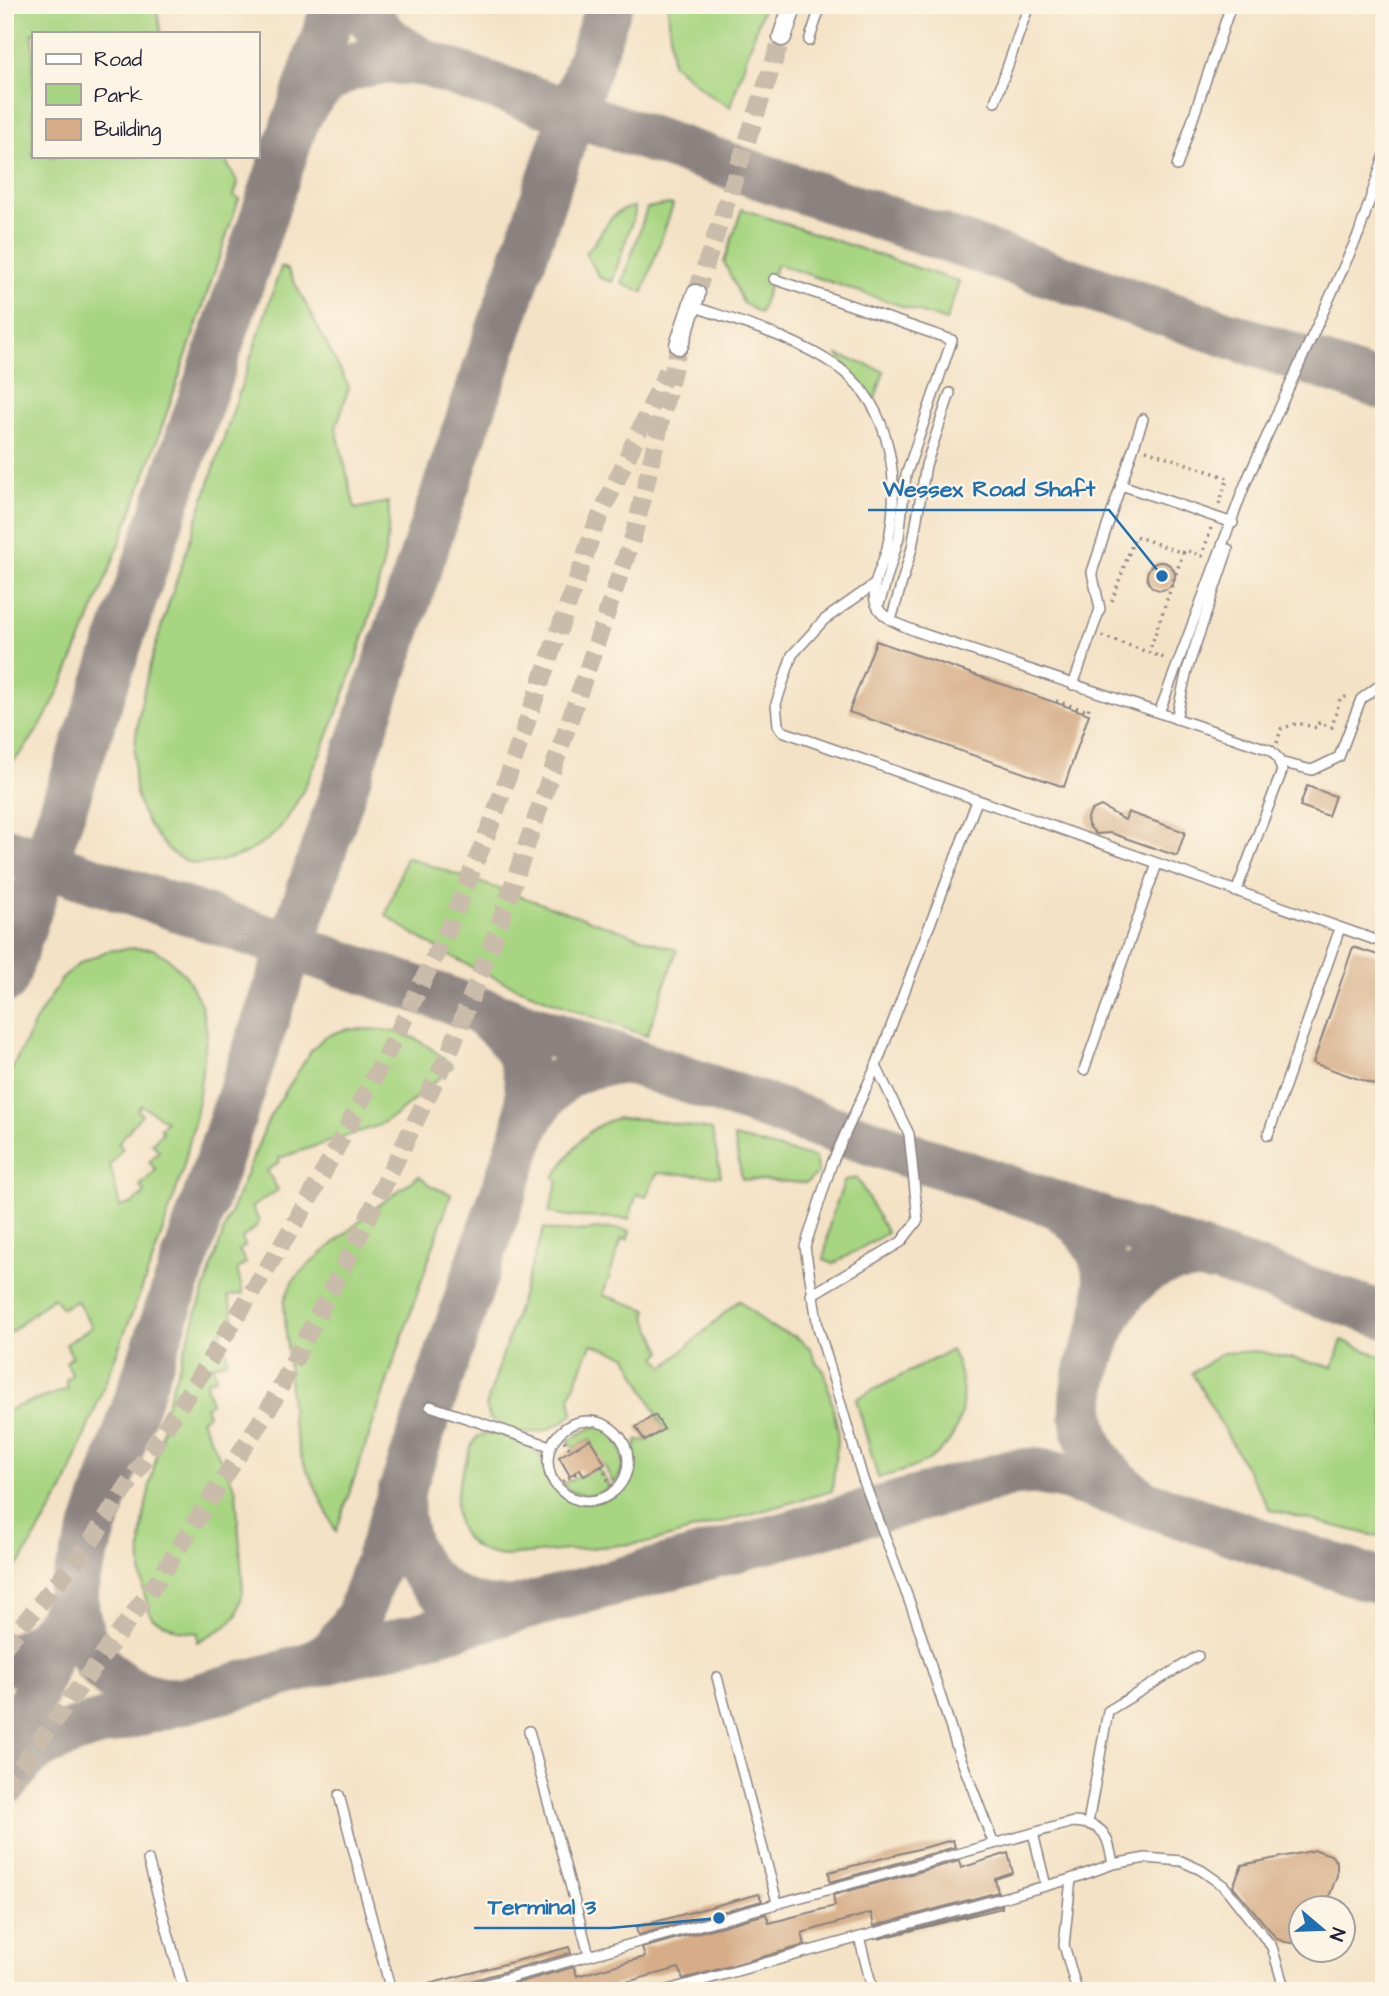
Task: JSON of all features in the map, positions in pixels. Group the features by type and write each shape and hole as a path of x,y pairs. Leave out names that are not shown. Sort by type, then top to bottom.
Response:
{"street":[{"path":"782,37 793,5"},
{"path":"679,345 694,300"}],"lane":[{"path":"810,41 821,5"},
{"path":"995,102 1029,5"},
{"path":"1177,166 1231,5"},
{"path":"1160,713 1177,662 1233,523 1246,482 1359,233 1384,157"},
{"path":"774,279 951,340 906,475 898,544 881,592 887,617"},
{"path":"694,300 804,348 841,369 868,400 886,436 893,467 894,508 887,549 875,584 876,603 887,617 915,631 1270,751 1282,771 1236,892"},
{"path":"887,617 912,548 926,466 950,393"},
{"path":"1073,684 1099,613 1092,572 1143,419"},
{"path":"1121,485 1233,523"},
{"path":"1177,719 1187,670 1246,498"},
{"path":"875,584 824,620 799,644 792,655 776,704 778,725 796,738 1384,943"},
{"path":"1279,762 1312,770 1339,757 1363,697 1383,684"},
{"path":"977,801 876,1066 832,1163 805,1247 811,1295 863,1479 916,1619 958,1751 993,1842"},
{"path":"1084,1070 1157,863"},
{"path":"1268,1135 1340,928"},
{"path":"811,1295 901,1242 918,1220 909,1135 876,1066"},
{"path":"430,1406 550,1446"},
{"path":"587,1421 597,1421 614,1428 625,1443 628,1458 627,1472 614,1491 602,1498 578,1499 556,1485 548,1466 550,1446 560,1435 587,1421"},
{"path":"1088,1823 1108,1711 1198,1656"},
{"path":"717,1676 777,1902"},
{"path":"529,1731 589,1955"},
{"path":"339,1796 391,1991"},
{"path":"461,1991 1073,1822 1088,1823 1104,1832 1113,1864"},
{"path":"1032,1833 1046,1886"},
{"path":"664,1991 1146,1857 1181,1861 1224,1886 1272,1947 1284,1991"},
{"path":"148,1860 184,1991"},
{"path":"1072,1879 1065,1945 1077,1991"},
{"path":"859,1937 873,1991"}],"path":[{"path":"1143,449 1228,478 1202,556 1185,550 1149,652"},
{"path":"1108,612 1135,536 1184,553"},
{"path":"1096,647 1104,625"},
{"path":"1100,636 1177,662"},
{"path":"1056,701 1088,711 1094,691"},
{"path":"1315,716 1319,723 1332,727 1340,699 1352,694 1363,697"},
{"path":"1266,742 1276,745 1281,729 1298,723 1317,728 1319,723"},
{"path":"560,1435 571,1450"},
{"path":"601,1466 614,1491"},
{"path":"556,1485 581,1471"}],"green space":[{"path":"5,5 156,5 161,32 32,32 32,158 224,158 238,183 234,196 239,199 150,462 82,638 44,719 20,755 5,770"},
{"path":"457,5 526,5 509,14 492,16 474,13"},
{"path":"668,5 764,5 730,107 708,94 672,63"},
{"path":"673,205 643,292 622,284 647,208"},
{"path":"634,207 635,213 612,282 600,278 585,253 617,213"},
{"path":"742,209 959,282 946,321 777,264 760,313 743,303 724,262"},
{"path":"281,267 288,270 349,387 336,428 355,509 388,502 388,531 382,570 355,662 320,753 288,817 275,833 250,851 221,861 198,864 185,861 167,848 147,821 138,802 134,770 140,712 163,622"},
{"path":"838,355 884,371 874,402"},
{"path":"406,857 677,950 647,1036 545,999 479,971 416,936 386,915"},
{"path":"153,949 168,958 186,976 201,1004 207,1032 197,1110 182,1173 154,1257 64,1489 20,1563 5,1580 5,1414 13,1408 68,1389 66,1380 72,1375 66,1362 72,1356 66,1344 92,1327 77,1301 62,1308 53,1297 5,1337 5,1083 35,1022 61,980 80,963 107,951","holes":["141,1105 166,1121 160,1129 163,1132 152,1143 159,1151 149,1162 156,1170 140,1186 145,1193 133,1203 120,1207 110,1165 123,1148 118,1144 142,1114 137,1111"]},
{"path":"346,1029 404,1034 426,1045 453,1066 396,1115 377,1126 279,1158 279,1162 267,1171 278,1190 252,1207 259,1221 255,1228 242,1238 245,1246 239,1250 246,1263 237,1269 243,1294 228,1296 236,1326 221,1330 228,1360 213,1365 216,1378 206,1382 211,1403 205,1407 208,1414 201,1420 236,1490 243,1591 237,1615 227,1626 197,1642 198,1633 177,1630 152,1618 141,1571 143,1521 164,1423 161,1421 227,1221 270,1116 311,1051 324,1037"},
{"path":"617,1118 647,1119 712,1130 721,1176 657,1173 646,1197 637,1194 629,1219 549,1212 558,1181 554,1177 573,1149 595,1128"},
{"path":"734,1137 815,1158 818,1173 806,1183 742,1179"},
{"path":"419,1176 433,1187 451,1194 336,1532 301,1457 292,1421 284,1302 292,1282 306,1267 379,1205"},
{"path":"857,1178 887,1233 833,1264 824,1260 830,1221 845,1180"},
{"path":"544,1228 565,1231 630,1231 627,1240 622,1238 603,1295 648,1310 646,1317 662,1351 656,1357 665,1367 739,1300 770,1327 796,1337 810,1348 816,1362 825,1372 838,1431 832,1491 652,1542 506,1556 488,1553 465,1537 456,1513 456,1498 464,1467 477,1437 502,1435 529,1445 541,1456 551,1483 560,1493 588,1502 608,1498 617,1493 630,1475 638,1440 646,1441 664,1429 627,1356 591,1344 570,1397 573,1414 563,1422 533,1433 511,1429 489,1418 486,1406"},
{"path":"1342,1340 1384,1358 1384,1538 1270,1510 1192,1373 1223,1353 1257,1351 1333,1367"},
{"path":"951,1350 961,1379 962,1394 962,1409 952,1437 930,1459 878,1478 856,1399"},
{"path":"592,1427 606,1428 617,1440 623,1454 622,1469 614,1484 590,1439 574,1448 568,1441"},
{"path":"598,1468 610,1488 604,1491 592,1495 579,1494 562,1484"}],"building":[{"path":"1161,562 1171,566 1175,576 1171,586 1161,590 1151,586 1147,576 1151,566"},
{"path":"876,641 1089,714 1064,787 849,712"},
{"path":"1307,786 1335,796 1328,816 1300,806"},
{"path":"1101,806 1125,820 1128,812 1185,832 1177,856 1111,833 1096,834 1088,825 1087,818 1092,810"},
{"path":"1353,947 1384,957 1384,1088 1313,1063"},
{"path":"655,1415 664,1429 645,1441 636,1427"},
{"path":"590,1439 605,1464 584,1476 580,1469 570,1476 559,1457"},
{"path":"953,1840 955,1847 830,1882 829,1872"},
{"path":"1316,1850 1331,1855 1337,1862 1337,1875 1330,1895 1288,1895 1288,1942 1277,1939 1233,1886 1242,1865"},
{"path":"1008,1853 1013,1873 995,1879 998,1892 874,1926 871,1913 802,1933 805,1945 683,1979 679,1968 611,1986 612,1991 488,1991 574,1967 577,1976 645,1957 642,1948 766,1914 769,1923 835,1906 833,1895 959,1861 961,1868"},
{"path":"759,1894 762,1901 638,1935 636,1927"},
{"path":"1002,1905 1002,1908 878,1939"},
{"path":"569,1947 571,1953 459,1984 454,1991 421,1991 421,1986"}],"taxiway":[{"path":"5,980 335,5"},
{"path":"364,5 382,33 399,47 428,64"},
{"path":"5,1776 93,1531 609,5"},
{"path":"293,128 303,107 316,91 347,69 385,61 428,64 1384,387"},
{"path":"5,850 1384,1315"},
{"path":"314,1663 334,1651 359,1616 525,1129 529,1093 523,1063 507,1036 480,1012"},
{"path":"525,1129 543,1098 566,1077 595,1064 631,1063"},
{"path":"1059,1206 1086,1230 1101,1257 1107,1287 1104,1323"},
{"path":"1136,1497 1103,1466 1091,1447 1083,1415 1086,1376 1112,1309 1136,1279 1151,1268 1168,1261 1210,1259"},
{"path":"7,1781 31,1753 59,1737 84,1728 1012,1473 1034,1471 1067,1477 1384,1583"},
{"path":"401,1497 402,1521 407,1543 416,1562 429,1579 444,1592 463,1602 484,1608 508,1610"},
{"path":"76,1585 76,1609 81,1631 102,1668 119,1683 138,1693 159,1699 183,1700"},
{"path":"5,1663 43,1642 61,1621"}],"tunnel":[{"path":"696,294 782,37"},
{"path":"5,1788 156,1583 271,1405 353,1248 450,1051 498,928 634,534 679,345"},
{"path":"5,1646 92,1540 206,1366 305,1207 398,1032 450,925 492,822 595,527 667,371"}],"place":[{"name":"Wessex Road Shaft","path":"1162,576"},
{"name":"Terminal 3","path":"719,1918"}]}
